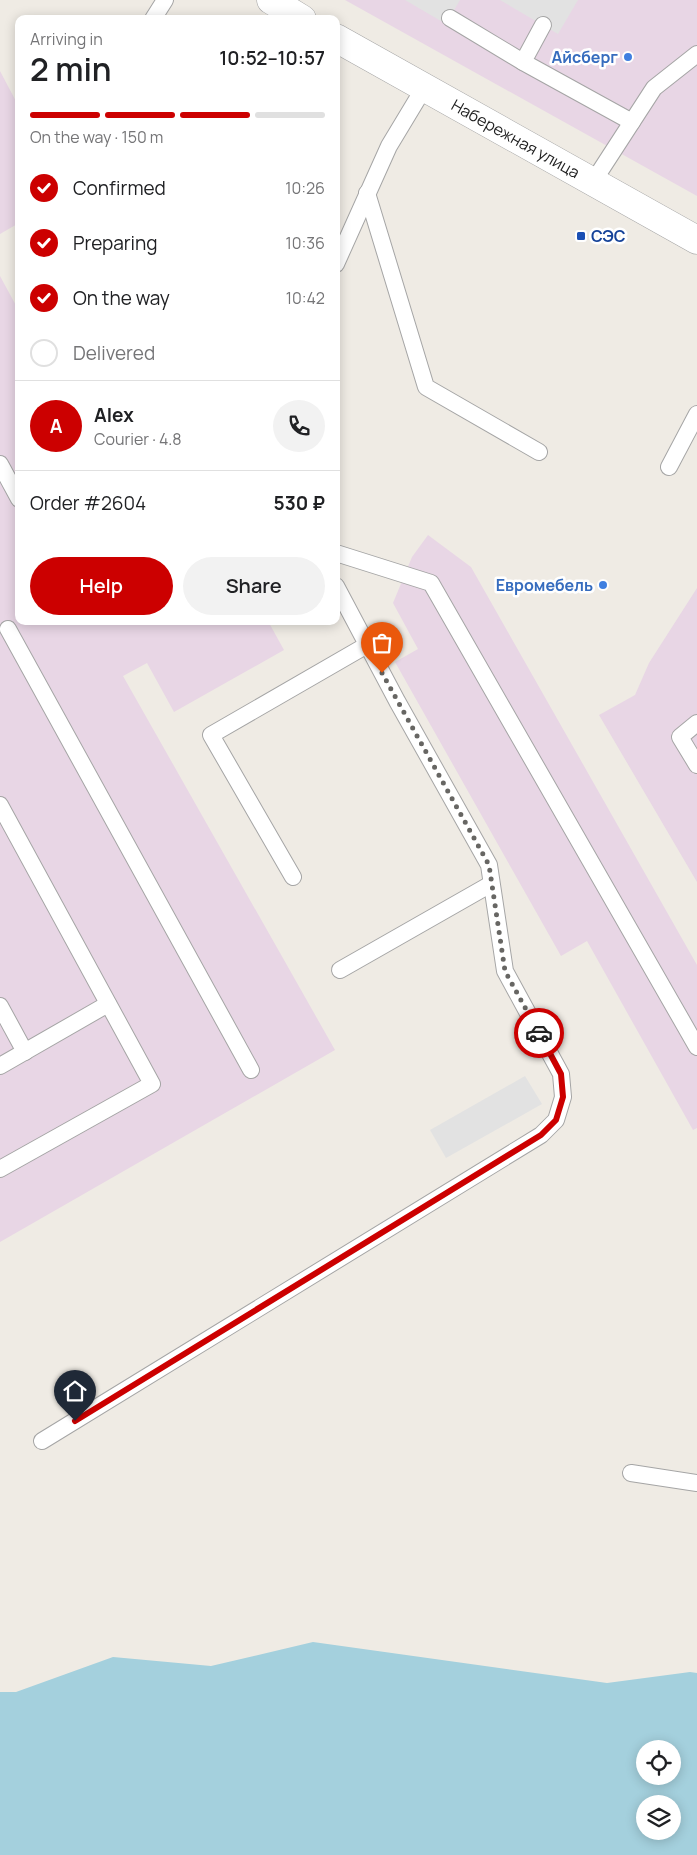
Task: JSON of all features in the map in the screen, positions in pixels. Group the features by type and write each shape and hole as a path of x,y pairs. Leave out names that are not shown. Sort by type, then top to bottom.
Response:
{"street":[{"path":"271,0 295,15"},
{"name":"Набережная улица","path":"340,40 697,240"}],"lane":[{"path":"156,15 165,0"},
{"path":"450,18 523,62 632,122"},
{"path":"523,62 543,26"},
{"path":"593,182 654,88 697,54"},
{"path":"340,255 366,193 389,146 424,88"},
{"path":"366,193 426,387 539,452"},
{"path":"669,467 697,414"},
{"path":"0,464 15,492"},
{"path":"340,554 431,583 697,1047"},
{"path":"42,1441 541,1135 556,1120 563,1097 561,1074 505,971 489,865 340,594"},
{"path":"10,628 251,1070"},
{"path":"293,877 211,735 367,645"},
{"path":"697,722 680,736 697,765"},
{"path":"0,805 152,1084 0,1169"},
{"path":"340,970 491,884"},
{"path":"0,1066 108,1004"},
{"path":"0,1006 25,1052"},
{"path":"631,1472 697,1483"}],"shaded area":[{"path":"345,0 697,0 697,196"},
{"path":"405,0 460,0 446,24"},
{"path":"500,0 578,0 558,34"},
{"path":"0,71 15,99 15,225 0,234"},
{"path":"0,276 15,304 15,625 270,625 284,650 174,712 147,663 123,676 335,1050 0,1242"},
{"path":"428,535 471,567 697,965 697,1128 693,1130 587,941 561,956 395,662 418,649 393,603 412,557"},
{"path":"697,588 697,882 599,715 635,695 649,663"},
{"path":"525,1076 542,1104 446,1158 430,1130"}],"water":[{"path":"313,1642 607,1683 690,1672 697,1673 697,1855 0,1855 0,1692 16,1692 113,1657 211,1666"}],"way so far":[{"path":"382,673 489,865 505,971 539,1033"}],"place":[{"name":"Айсберг","path":"628,57"},
{"name":"СЭС","path":"581,236"},
{"name":"Евромебель","path":"603,585"}],"route":[{"path":"75,1421 541,1135 556,1120 563,1097 561,1074 539,1033"}]}
